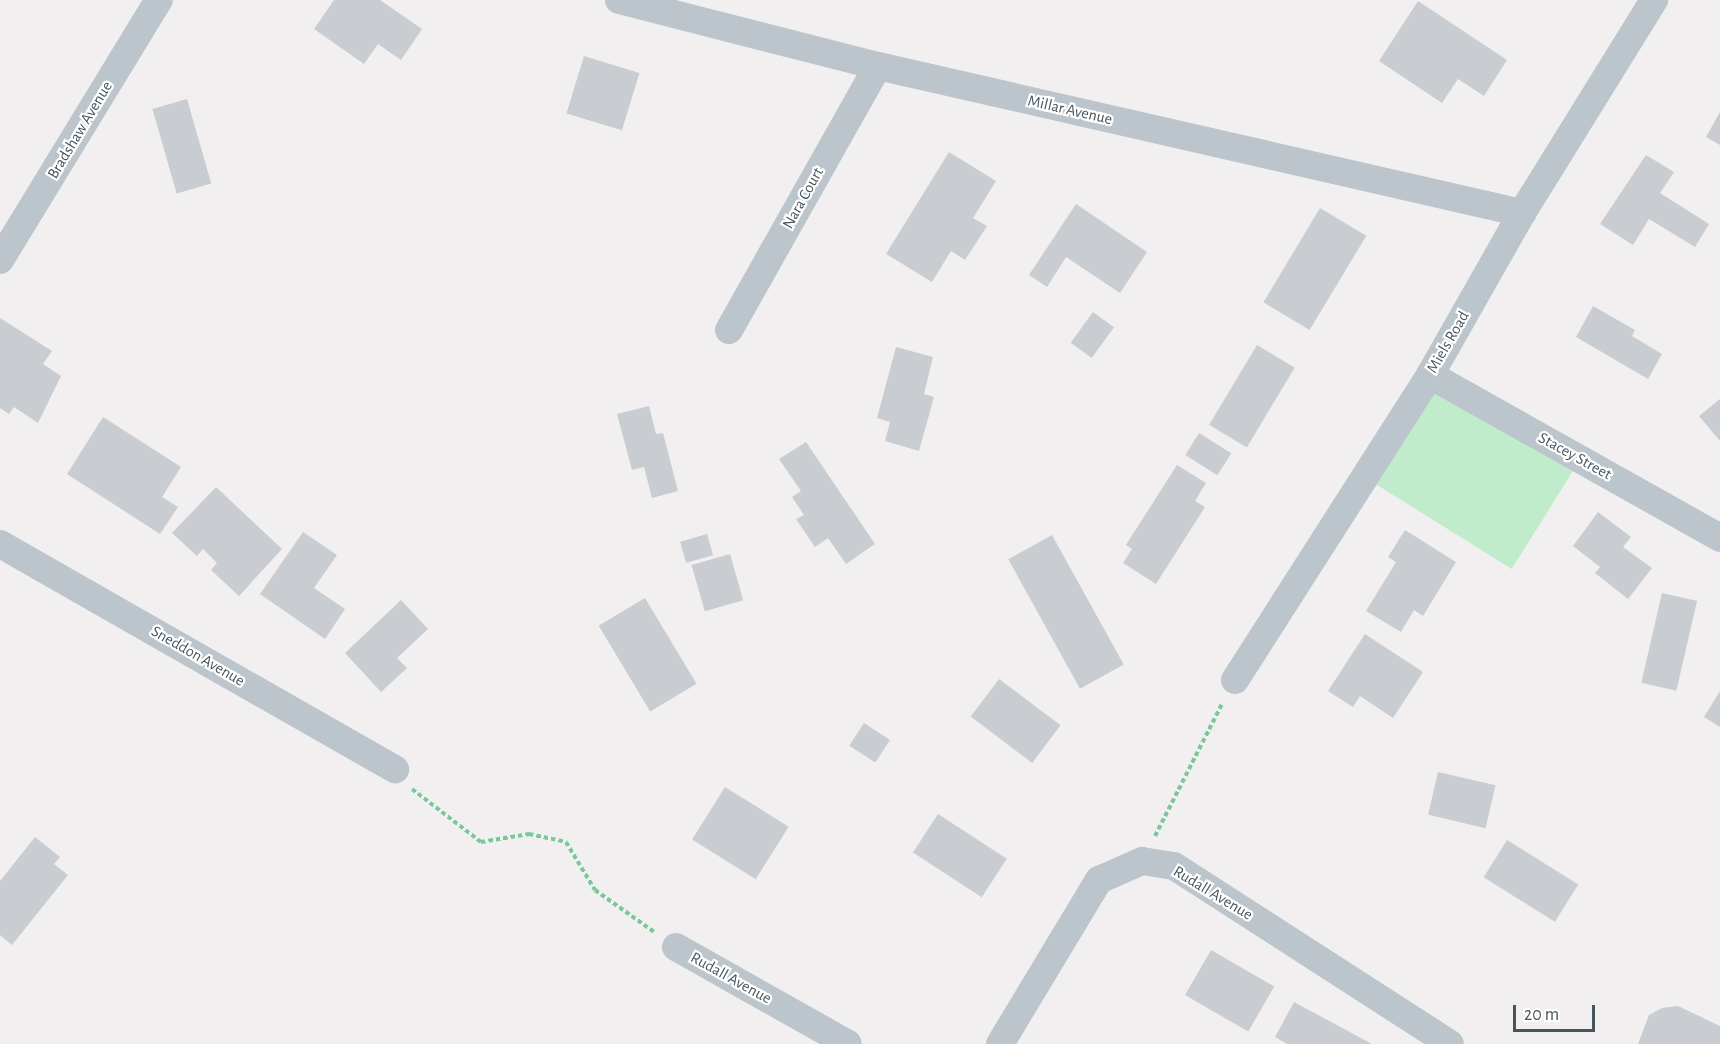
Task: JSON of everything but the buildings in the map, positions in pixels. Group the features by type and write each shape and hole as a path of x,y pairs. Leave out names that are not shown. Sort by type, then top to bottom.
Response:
{"street":[{"name":"Bradshaw Avenue","path":"0,260 159,0"},
{"name":"Millar Avenue","path":"619,0 878,66 1522,213"},
{"name":"Miels Road","path":"1235,680 1430,375 1522,213 1654,0"},
{"name":"Nara Court","path":"729,330 878,66"},
{"name":"Stacey Street","path":"1430,375 1720,538"},
{"name":"Sneddon Avenue","path":"0,544 395,769"},
{"path":"1000,1044 1100,880 1142,861"},
{"name":"Rudall Avenue","path":"1142,861 1174,866 1450,1044"},
{"name":"Rudall Avenue","path":"676,947 848,1044"}],"path":[{"path":"1142,861 1235,680"},
{"path":"395,769 410,788 481,842 529,834 566,842 595,890 676,947"}],"green space":[{"path":"1438,385 1574,470 1512,569 1376,484"}]}
